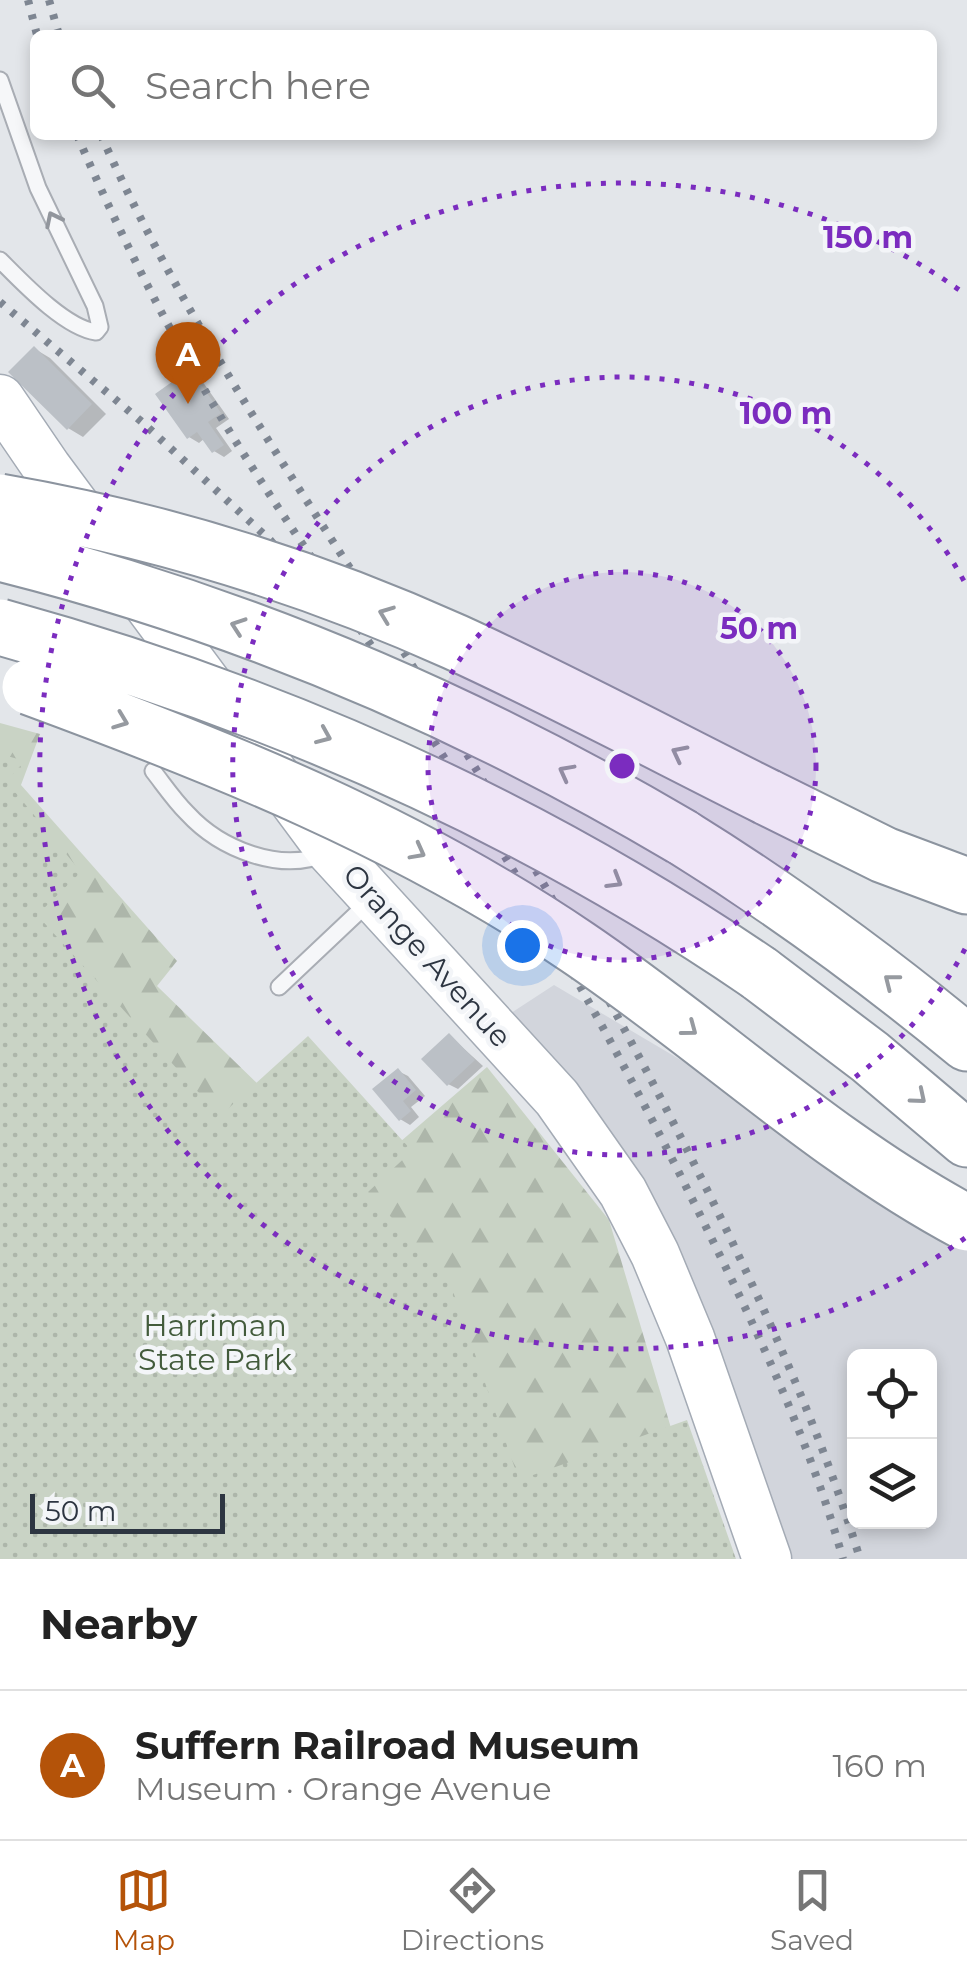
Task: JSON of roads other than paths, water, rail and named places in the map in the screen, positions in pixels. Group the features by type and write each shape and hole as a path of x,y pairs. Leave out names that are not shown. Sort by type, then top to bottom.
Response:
{"highway":[{"path":"0,502 200,549 355,602 468,649 884,854 967,886"},
{"path":"0,553 187,608 387,685 518,746 682,837 800,914 967,1043"},
{"path":"0,627 108,658 293,723 423,780 591,866 759,973 870,1056 967,1138"},
{"path":"15,683 250,772 451,869 576,946 854,1153 967,1223"}],"main road":[{"name":"Orange Avenue","path":"0,399 331,851 556,1098 622,1192 655,1254 690,1338 767,1559"}],"lane":[{"path":"0,80 38,188 96,306 100,327 96,332 86,331 69,322 0,260"},
{"path":"153,770 187,814 238,849 290,862 312,860 331,851"},
{"path":"278,988 372,899"}],"railway":[{"path":"28,0 36,30"},
{"path":"49,0 58,30"},
{"path":"79,140 148,286 208,396 482,819 633,1084 781,1387 815,1472 843,1559"},
{"path":"103,140 211,346 461,745 538,874 647,1072 775,1336 829,1468 860,1559"},
{"path":"0,302 142,422 270,540 344,625"}],"place":[{"name":"Suffern Railroad Museum","path":"188,404"}],"park label":[{"name":"Harriman State Park","path":"215,1343"}]}
